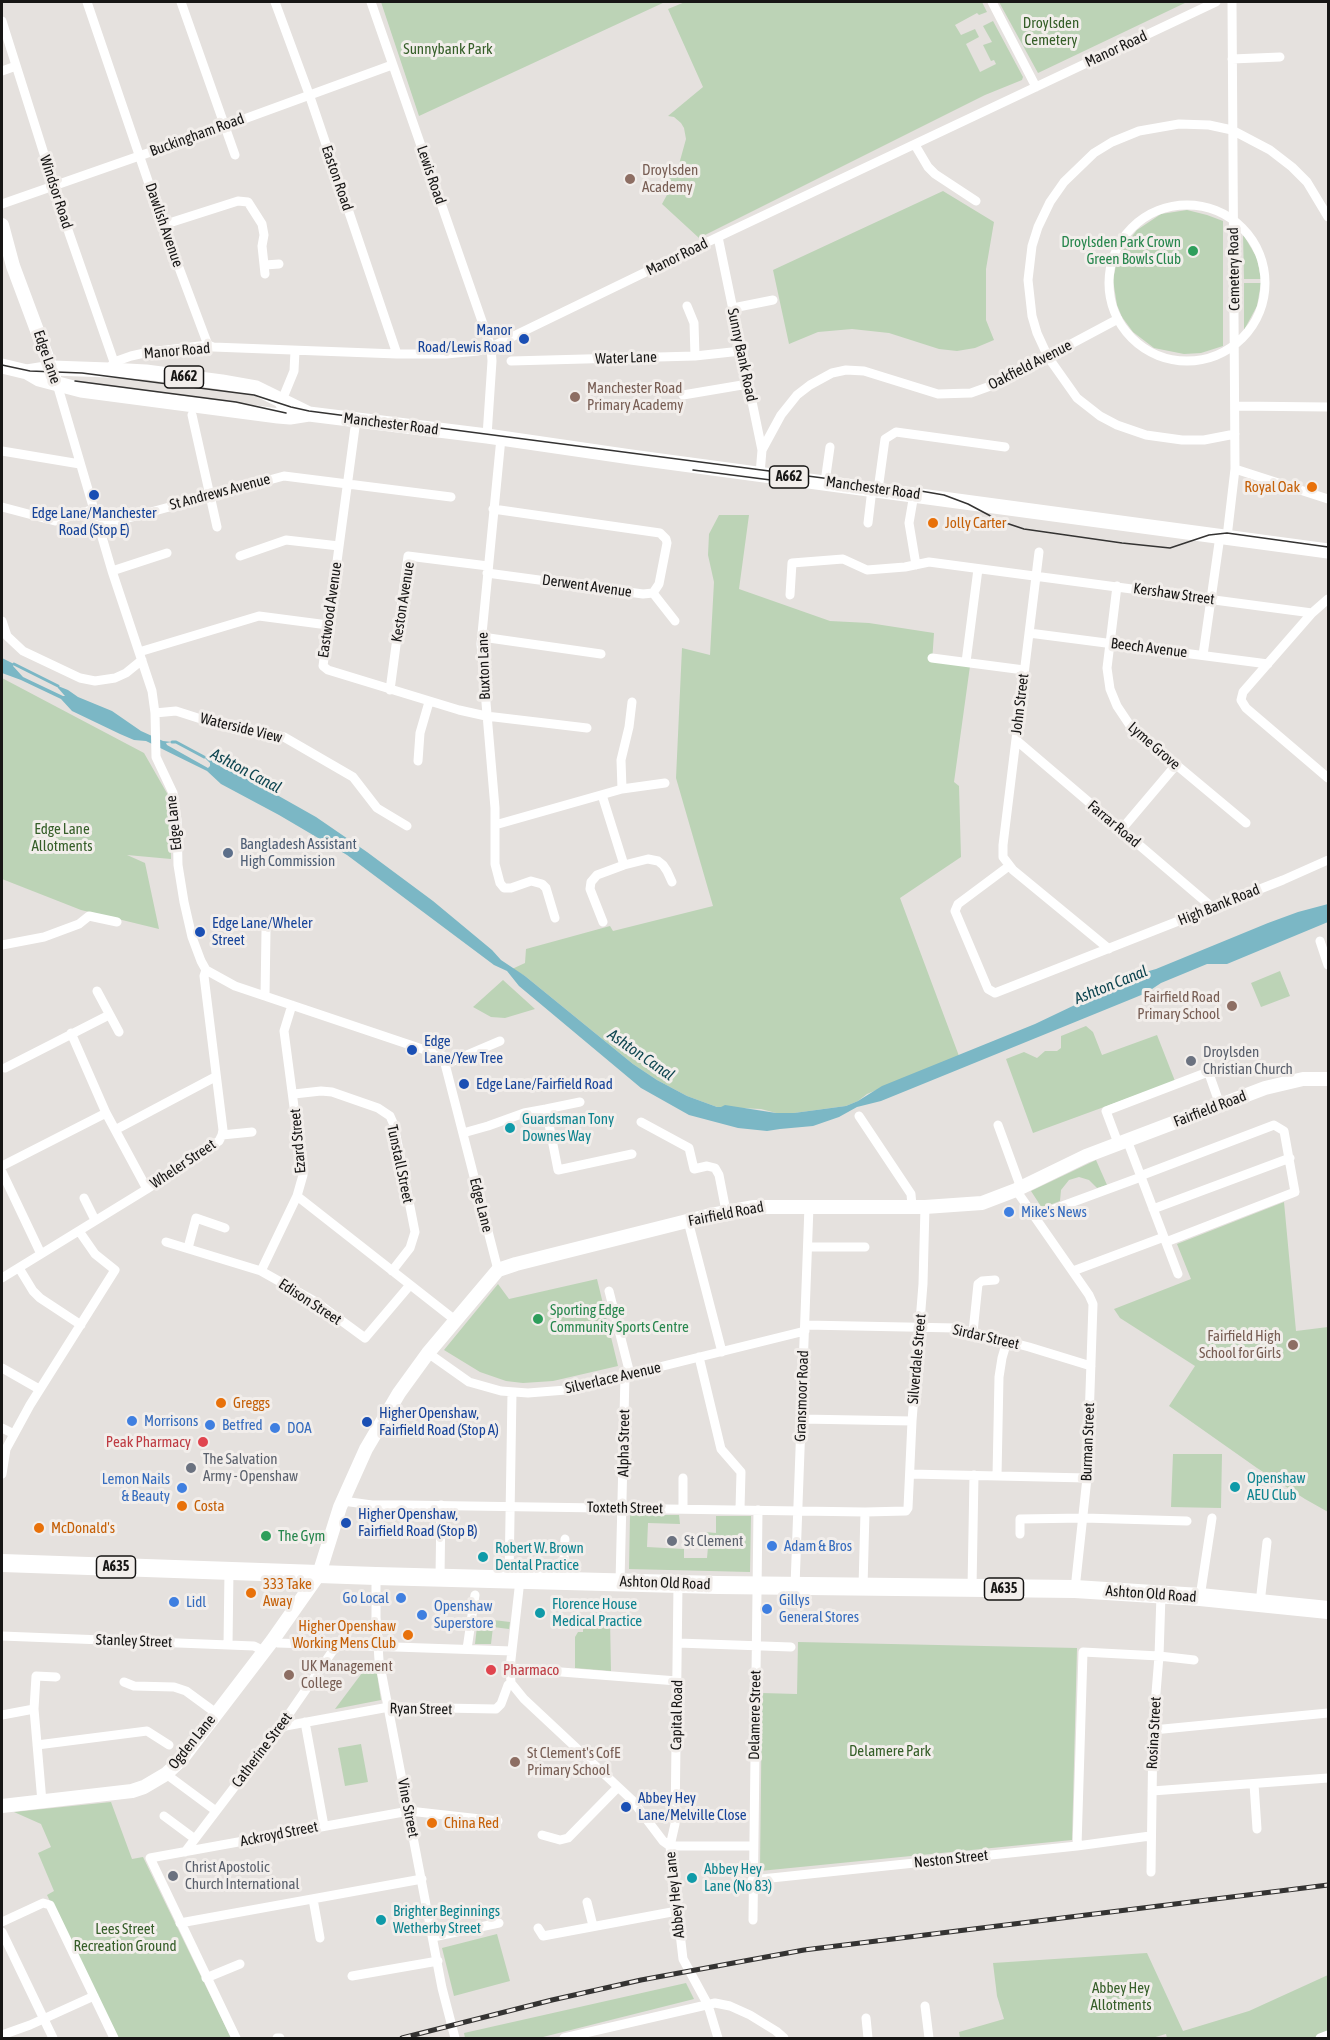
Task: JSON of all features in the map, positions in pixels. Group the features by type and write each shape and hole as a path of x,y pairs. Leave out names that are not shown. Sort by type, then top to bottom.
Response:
{"highway":[{"name":"Ashton Old Road","path":"2,1563 757,1586 1075,1589 1200,1597 1329,1610"}],"main road":[{"name":"A662","path":"2,366 27,372"},
{"name":"Manchester Road","path":"27,372 52,368 111,366 244,385 262,390 309,414"},
{"name":"Manchester Road","path":"27,372 39,378 81,390 278,416 309,414 494,437 1329,551"}],"street":[{"name":"Dawlish Avenue","path":"87,2 208,345"},
{"path":"181,2 235,155"},
{"name":"Easton Road","path":"275,2 309,94 397,354"},
{"name":"Lewis Road","path":"371,2 493,354 494,437"},
{"path":"992,2 1036,87"},
{"name":"Manor Road","path":"111,366 149,352 208,345 296,351 397,354 446,354 478,351 491,347 1216,2"},
{"name":"Cemetery Road","path":"1203,655 1235,469 1232,2"},
{"name":"Windsor Road","path":"2,21 108,348 111,366"},
{"path":"1232,59 1280,57"},
{"name":"Buckingham Road","path":"2,204 392,65"},
{"path":"2,71 16,66"},
{"path":"1236,434 1203,440 1182,440 1146,435 1100,416 1077,398 1048,357 1032,316 1028,280 1029,262 1038,227 1064,182 1094,153 1112,142 1139,131 1165,125 1192,124 1232,130 1270,150 1307,182 1329,217"},
{"path":"915,145 935,174 976,201"},
{"path":"164,225 238,201 248,202 262,224 265,270 279,264"},
{"path":"1178,205 1204,208 1233,220 1254,242 1264,266 1266,282 1257,319 1235,346 1202,359 1174,359 1161,356 1137,343 1118,319 1108,293 1112,260 1121,241 1139,221 1161,209 1178,205"},
{"name":"Edge Lane","path":"2,225 16,276 52,368 112,571 152,691 156,757 173,793 177,820 178,865 184,902 195,945 206,970"},
{"name":"Sunny Bank Road","path":"718,237 762,450 760,474"},
{"path":"733,308 773,300"},
{"path":"687,306 694,323 695,356"},
{"name":"Oakfield Avenue","path":"762,450 773,428 793,400 810,385 832,373 846,370 864,371 938,394 978,391 996,384 1118,319"},
{"path":"278,416 294,371 296,351"},
{"name":"Water Lane","path":"511,361 695,356 741,351"},
{"path":"683,395 748,384"},
{"path":"1236,406 1329,407"},
{"path":"192,415 217,527"},
{"name":"Eastwood Avenue","path":"356,420 323,666 328,670 429,702 486,716 588,728"},
{"path":"868,523 885,439 896,432 1005,447"},
{"name":"Buxton Lane","path":"494,437 493,509 482,638 496,871 502,886 508,888 531,881 542,884 546,888 555,918"},
{"path":"825,482 830,447"},
{"path":"2,450 80,464"},
{"path":"1235,469 1329,499"},
{"name":"St Andrews Avenue","path":"99,526 284,476 451,497"},
{"path":"914,494 909,523 916,565"},
{"path":"2,507 55,521 94,509"},
{"path":"493,509 652,530 660,533 667,543 659,584 653,593"},
{"path":"240,556 286,540 339,546"},
{"name":"John Street","path":"1006,861 1003,845 1039,552"},
{"path":"112,571 167,553"},
{"name":"Keston Avenue","path":"390,690 408,555 487,570"},
{"name":"Kershaw Street","path":"790,595 792,563 843,560 867,570 929,562 1312,613"},
{"path":"966,662 978,568"},
{"name":"Derwent Avenue","path":"487,570 643,594 653,593 675,621"},
{"name":"Lyme Grove","path":"1116,586 1107,668 1110,689 1121,714 1131,728 1246,823"},
{"path":"1329,599 1312,613 1243,692 1241,700 1246,708 1329,778"},
{"path":"2,621 7,636 17,647 80,678 95,681 115,678 126,673 141,656 259,616 328,625"},
{"name":"Beech Avenue","path":"1029,633 1268,664"},
{"path":"482,638 601,654"},
{"path":"932,658 1024,670"},
{"path":"418,761 420,733 429,702"},
{"path":"622,789 621,760 632,702"},
{"name":"Waterside View","path":"155,713 176,711 201,719 284,737 353,777 377,808 406,826"},
{"name":"Farrar Road","path":"1016,740 1212,908"},
{"path":"1121,830 1176,765"},
{"path":"495,825 622,789 665,783"},
{"path":"602,795 624,865"},
{"path":"603,922 590,885 597,875 624,865 655,860 665,868 672,882"},
{"name":"High Bank Road","path":"1006,861 958,904 955,911 990,992 1001,992 1329,860"},
{"path":"1006,861 1109,949"},
{"path":"2,945 53,934 79,924 89,916 117,922"},
{"path":"265,996 266,931"},
{"path":"1320,941 1329,965"},
{"path":"206,970 235,986 443,1056 446,1064 500,1041"},
{"name":"Wheler Street","path":"2,1278 219,1141 222,1135 204,976 206,970"},
{"path":"97,991 119,1032"},
{"name":"Ezard Street","path":"261,1271 297,1196 303,1175 284,1030 292,1005"},
{"path":"5,1068 109,1015"},
{"path":"71,1033 106,1113 147,1188"},
{"name":"Edge Lane","path":"446,1064 498,1270"},
{"path":"1178,1274 1140,1176 1106,1112 1208,1070 1220,1105"},
{"path":"115,1130 215,1077"},
{"name":"Fairfield Road","path":"498,1270 726,1211 765,1206 919,1206 982,1203 1018,1189 1073,1162 1284,1082 1329,1079"},
{"name":"Tunstall Street","path":"294,1094 332,1092 378,1108 390,1116 394,1125 415,1232 410,1248 392,1271"},
{"path":"463,1132 488,1126 518,1114 580,1102"},
{"path":"546,1109 558,1170 632,1154"},
{"path":"2,1166 106,1113"},
{"path":"859,1116 919,1206"},
{"path":"641,1122 689,1148 694,1169 707,1166 715,1168 719,1175 726,1211"},
{"path":"998,1125 1018,1189 1035,1216 1073,1271 1295,1192 1284,1131 1274,1125 1035,1216"},
{"path":"222,1135 252,1132"},
{"path":"1153,1209 1290,1158"},
{"path":"2,1172 41,1254"},
{"path":"297,1196 455,1320"},
{"path":"84,1198 95,1220"},
{"name":"Gransmoor Road","path":"795,1586 809,1206"},
{"name":"Silverdale Street","path":"906,1511 923,1284 919,1206"},
{"path":"188,1248 196,1218 225,1228"},
{"path":"688,1221 722,1352"},
{"path":"2,1474 6,1449 14,1434 39,1389 115,1270 95,1254 79,1231"},
{"name":"Edison Street","path":"166,1242 261,1271 316,1302 365,1338 410,1286"},
{"path":"809,1246 865,1247"},
{"path":"19,1268 40,1298 81,1325"},
{"path":"319,1574 343,1501 366,1449 399,1393 428,1353 498,1270"},
{"name":"Burman Street","path":"1073,1271 1093,1304 1087,1478 1075,1589"},
{"path":"973,1332 978,1284 982,1281 994,1280"},
{"name":"Alpha Street","path":"609,1291 627,1375 620,1582"},
{"name":"Sirdar Street","path":"805,1328 957,1328 1091,1366"},
{"name":"Silverlace Avenue","path":"428,1353 469,1382 501,1392 528,1393 566,1390 722,1352 805,1328"},
{"path":"997,1476 999,1377 1007,1341"},
{"path":"699,1357 721,1449 741,1472 740,1509"},
{"path":"2,1368 39,1389"},
{"path":"511,1683 514,1579 509,1506 512,1392"},
{"path":"801,1419 912,1421"},
{"path":"2,1428 14,1434"},
{"path":"910,1474 1087,1478"},
{"path":"972,1588 974,1475"},
{"path":"682,1508 683,1478"},
{"name":"Toxteth Street","path":"343,1501 372,1505 906,1511"},
{"path":"440,1578 441,1505"},
{"name":"Delamere Street","path":"753,1920 758,1510"},
{"path":"863,1587 865,1512"},
{"path":"1200,1597 1212,1518"},
{"path":"1020,1534 1020,1519 1187,1521"},
{"path":"563,1580 564,1539"},
{"path":"1260,1603 1267,1542"},
{"path":"228,1644 229,1570"},
{"name":"Ogden Lane","path":"2,1806 132,1791 166,1774 181,1760 268,1646 319,1574"},
{"name":"Vine Street","path":"376,1576 377,1646 444,1998 455,2038"},
{"name":"Capital Road","path":"670,1846 675,1824 678,1584"},
{"path":"467,1649 474,1595"},
{"name":"Rosina Street","path":"1151,1872 1153,1730 1161,1595"},
{"name":"Stanley Street","path":"2,1636 254,1646 278,1643 512,1652"},
{"path":"678,1643 791,1647"},
{"name":"Catherine Street","path":"185,1852 280,1727 336,1646"},
{"path":"1077,1846 1083,1652 1194,1660"},
{"path":"510,1668 678,1681"},
{"path":"42,1802 34,1709 36,1676 56,1677"},
{"path":"124,1682 134,1686 174,1687 186,1691 216,1713"},
{"name":"Ryan Street","path":"280,1727 389,1707 496,1709 501,1704 508,1685 511,1683"},
{"name":"Abbey Hey Lane","path":"511,1683 524,1699 618,1787 647,1818 663,1841 670,1846 683,1959 706,2001 718,2038"},
{"path":"2,1715 34,1709"},
{"path":"1153,1730 1329,1713"},
{"path":"305,1722 324,1826"},
{"path":"37,1745 147,1731 169,1745"},
{"path":"166,1774 216,1811"},
{"path":"1152,1791 1329,1778"},
{"path":"1254,1784 1257,1829"},
{"path":"542,1835 560,1839 568,1838 618,1787"},
{"name":"Ackroyd Street","path":"180,1923 150,1858 409,1811 498,1821"},
{"path":"164,1816 195,1839"},
{"name":"Neston Street","path":"752,1880 1077,1846 1150,1836"},
{"path":"670,1846 753,1846"},
{"path":"236,2038 180,1923 422,1879"},
{"path":"314,1899 320,1938"},
{"path":"588,1902 593,1926"},
{"path":"2,1922 46,1903 52,1908 114,2038"},
{"path":"538,1928 543,1936 677,1911"},
{"path":"433,1937 499,1923"},
{"path":"2,1932 53,2038"},
{"path":"352,1976 438,1961"},
{"path":"206,1978 240,1964"},
{"path":"4,2036 94,1996"},
{"path":"564,2038 706,2001 739,2009 766,2024 784,2038"},
{"path":"924,2006 929,2038"},
{"path":"866,2018 868,2038"},
{"path":"1320,2038 1329,2035"}],"green space":[{"name":"Sunnybank Park","path":"381,2 665,2 419,116"},
{"path":"685,2 982,2 987,12 979,15 977,13 955,25 961,35 975,29 979,37 966,44 980,72 996,64 994,60 991,61 983,45 992,42 983,26 993,21 1023,77 1022,80 985,95 699,238 662,204 668,193 669,177 678,168 686,139 681,123 674,117 668,116 703,87 668,9"},
{"name":"Droylsden Cemetery","path":"999,2 1187,2 1038,73"},
{"path":"943,191 994,222 986,269 986,320 994,340 975,348 957,351 939,349 889,333 852,329 818,332 789,344 773,270"},
{"path":"1187,210 1223,221 1223,346 1201,353 1184,354 1154,348 1133,332 1122,317 1117,305 1113,280 1122,249 1137,230 1161,214"},
{"path":"1243,234 1257,258 1261,279 1244,279"},
{"path":"1244,283 1261,283 1257,306 1244,330"},
{"path":"719,515 749,515 739,589 830,621 869,623 934,633 932,662 970,666 954,782 959,786 961,857 900,898 959,1056 867,1094 846,1106 776,1113 761,1109 717,1107 687,1096 633,1064 525,976 512,969 525,963 526,949 610,926 613,931 713,906 676,778 682,648 710,655 714,582 708,555 709,534"},
{"name":"Edge Lane Allotments","path":"2,678 144,753 168,795 171,859 127,855 145,863 159,929 81,910 2,879"},
{"path":"1280,971 1290,996 1261,1007 1251,983"},
{"path":"503,980 535,1009 505,1018 491,1017 473,1007"},
{"path":"1086,1026 1093,1032 1102,1055 1157,1035 1175,1081 1033,1133 1006,1059 1024,1052 1037,1058 1045,1051 1057,1051 1061,1048 1061,1036"},
{"path":"1096,1160 1107,1185 1097,1188 1089,1180 1079,1177 1069,1180 1061,1190 1060,1201 1042,1208 1031,1191"},
{"path":"1284,1202 1296,1331 1328,1327 1328,1512 1257,1468 1169,1406 1195,1366 1120,1318 1114,1309 1191,1279 1177,1244"},
{"name":"Sporting Edge Community Sports Centre","path":"597,1279 618,1366 553,1381 523,1383 506,1381 480,1372 444,1350 498,1284 509,1299"},
{"path":"1173,1454 1222,1454 1221,1508 1171,1507"},
{"path":"630,1515 679,1515 680,1524 648,1523 647,1547 684,1549 684,1558 707,1558 708,1547 704,1547 705,1532 716,1533 716,1516 751,1516 750,1572 629,1569"},
{"path":"485,1619 510,1622 509,1629 493,1627 491,1644 475,1644 477,1627 484,1628"},
{"path":"575,1619 610,1619 611,1671 575,1668 575,1637 578,1632 583,1632 583,1625 576,1623"},
{"name":"Delamere Park","path":"798,1642 1077,1648 1072,1840 760,1871 762,1693 797,1694"},
{"path":"371,1661 375,1661 381,1700 335,1709"},
{"path":"361,1744 368,1782 345,1786 338,1748"},
{"name":"Lees Street Recreation Ground","path":"111,1802 132,1859 143,1857 231,2038 117,2038 47,1895 54,1891 38,1853 51,1847 41,1824 14,1812"},
{"path":"497,1934 510,1981 454,1996 442,1948"},
{"name":"Abbey Hey Allotments","path":"1147,1953 1183,2031 1249,2011 1328,1975 1328,2038 1167,2038 1166,2034 1152,2038 960,2038 959,2032 1004,2019 997,1996 993,1963"},
{"path":"686,1983 694,1999 539,2038 465,2038 464,2033"}],"water":[{"path":"2,658 14,664 13,666 23,677 65,696 58,686 112,711 141,731 163,741 172,742 166,743 208,768 210,763 204,757 218,763 224,769 238,773 316,817 433,901 501,960 525,976 633,1064 687,1096 717,1107 725,1105 776,1113 794,1113 846,1106 882,1086 1035,1024 1142,973 1268,923 1328,904 1328,922 1227,964 1207,964 1161,983 1134,998 881,1101 857,1107 839,1117 813,1126 767,1131 738,1128 689,1115 641,1088 519,986 507,971 494,965 347,855 221,784 207,771 146,741 134,740 120,734 72,711 61,699 2,673"}],"waterway":[{"path":"14,664 58,686"},
{"name":"Ashton Canal","path":"172,742 204,757"}],"tram line":[{"path":"2,365 30,371 82,373 254,395 309,411 915,490 944,495 968,504 1000,521 1024,529 1122,543 1170,548 1209,535 1227,533 1328,547"},
{"path":"75,381 236,402 286,413"},
{"path":"693,470 794,483"}],"railway":[{"path":"402,2038 641,1980 804,1950 1328,1885"}],"place":[{"name":"Droylsden Academy","path":"630,179"},
{"name":"Droylsden Park Crown Green Bowls Club","path":"1193,251"},
{"name":"Manor Road/Lewis Road","path":"524,339"},
{"name":"Manchester Road Primary Academy","path":"575,397"},
{"name":"Royal Oak","path":"1312,487"},
{"name":"Edge Lane/Manchester Road (Stop E)","path":"94,495"},
{"name":"Jolly Carter","path":"933,523"},
{"name":"Bangladesh Assistant High Commission","path":"228,853"},
{"name":"Edge Lane/Wheler Street","path":"200,932"},
{"name":"Fairfield Road Primary School","path":"1232,1006"},
{"name":"Edge Lane/Yew Tree","path":"412,1050"},
{"name":"Droylsden Christian Church","path":"1191,1061"},
{"name":"Edge Lane/Fairfield Road","path":"464,1084"},
{"name":"Guardsman Tony Downes Way","path":"510,1128"},
{"name":"Mike's News","path":"1009,1212"},
{"name":"Sporting Edge Community Sports Centre","path":"538,1319"},
{"name":"Fairfield High School for Girls","path":"1293,1345"},
{"name":"Greggs","path":"221,1403"},
{"name":"Morrisons","path":"132,1421"},
{"name":"Higher Openshaw, Fairfield Road (Stop A)","path":"367,1422"},
{"name":"Betfred","path":"210,1425"},
{"name":"DOA","path":"275,1428"},
{"name":"Peak Pharmacy","path":"203,1442"},
{"name":"The Salvation Army - Openshaw","path":"191,1468"},
{"name":"Openshaw AEU Club","path":"1235,1487"},
{"name":"Lemon Nails & Beauty","path":"182,1488"},
{"name":"Costa","path":"182,1506"},
{"name":"Higher Openshaw, Fairfield Road (Stop B)","path":"346,1523"},
{"name":"McDonald's","path":"39,1528"},
{"name":"The Gym","path":"266,1536"},
{"name":"St Clement","path":"672,1541"},
{"name":"Adam & Bros","path":"772,1546"},
{"name":"Robert W. Brown Dental Practice","path":"483,1557"},
{"name":"333 Take Away","path":"251,1593"},
{"name":"Go Local","path":"401,1598"},
{"name":"Lidl","path":"174,1602"},
{"name":"Gillys General Stores","path":"767,1609"},
{"name":"Florence House Medical Practice","path":"540,1613"},
{"name":"Openshaw Superstore","path":"422,1615"},
{"name":"Higher Openshaw Working Mens Club","path":"408,1635"},
{"name":"Pharmaco","path":"491,1670"},
{"name":"UK Management College","path":"289,1675"},
{"name":"St Clement's CofE Primary School","path":"515,1762"},
{"name":"Abbey Hey Lane/Melville Close","path":"626,1807"},
{"name":"China Red","path":"432,1823"},
{"name":"Christ Apostolic Church International","path":"173,1876"},
{"name":"Abbey Hey Lane (No 83)","path":"692,1878"},
{"name":"Brighter Beginnings Wetherby Street","path":"381,1920"}]}
